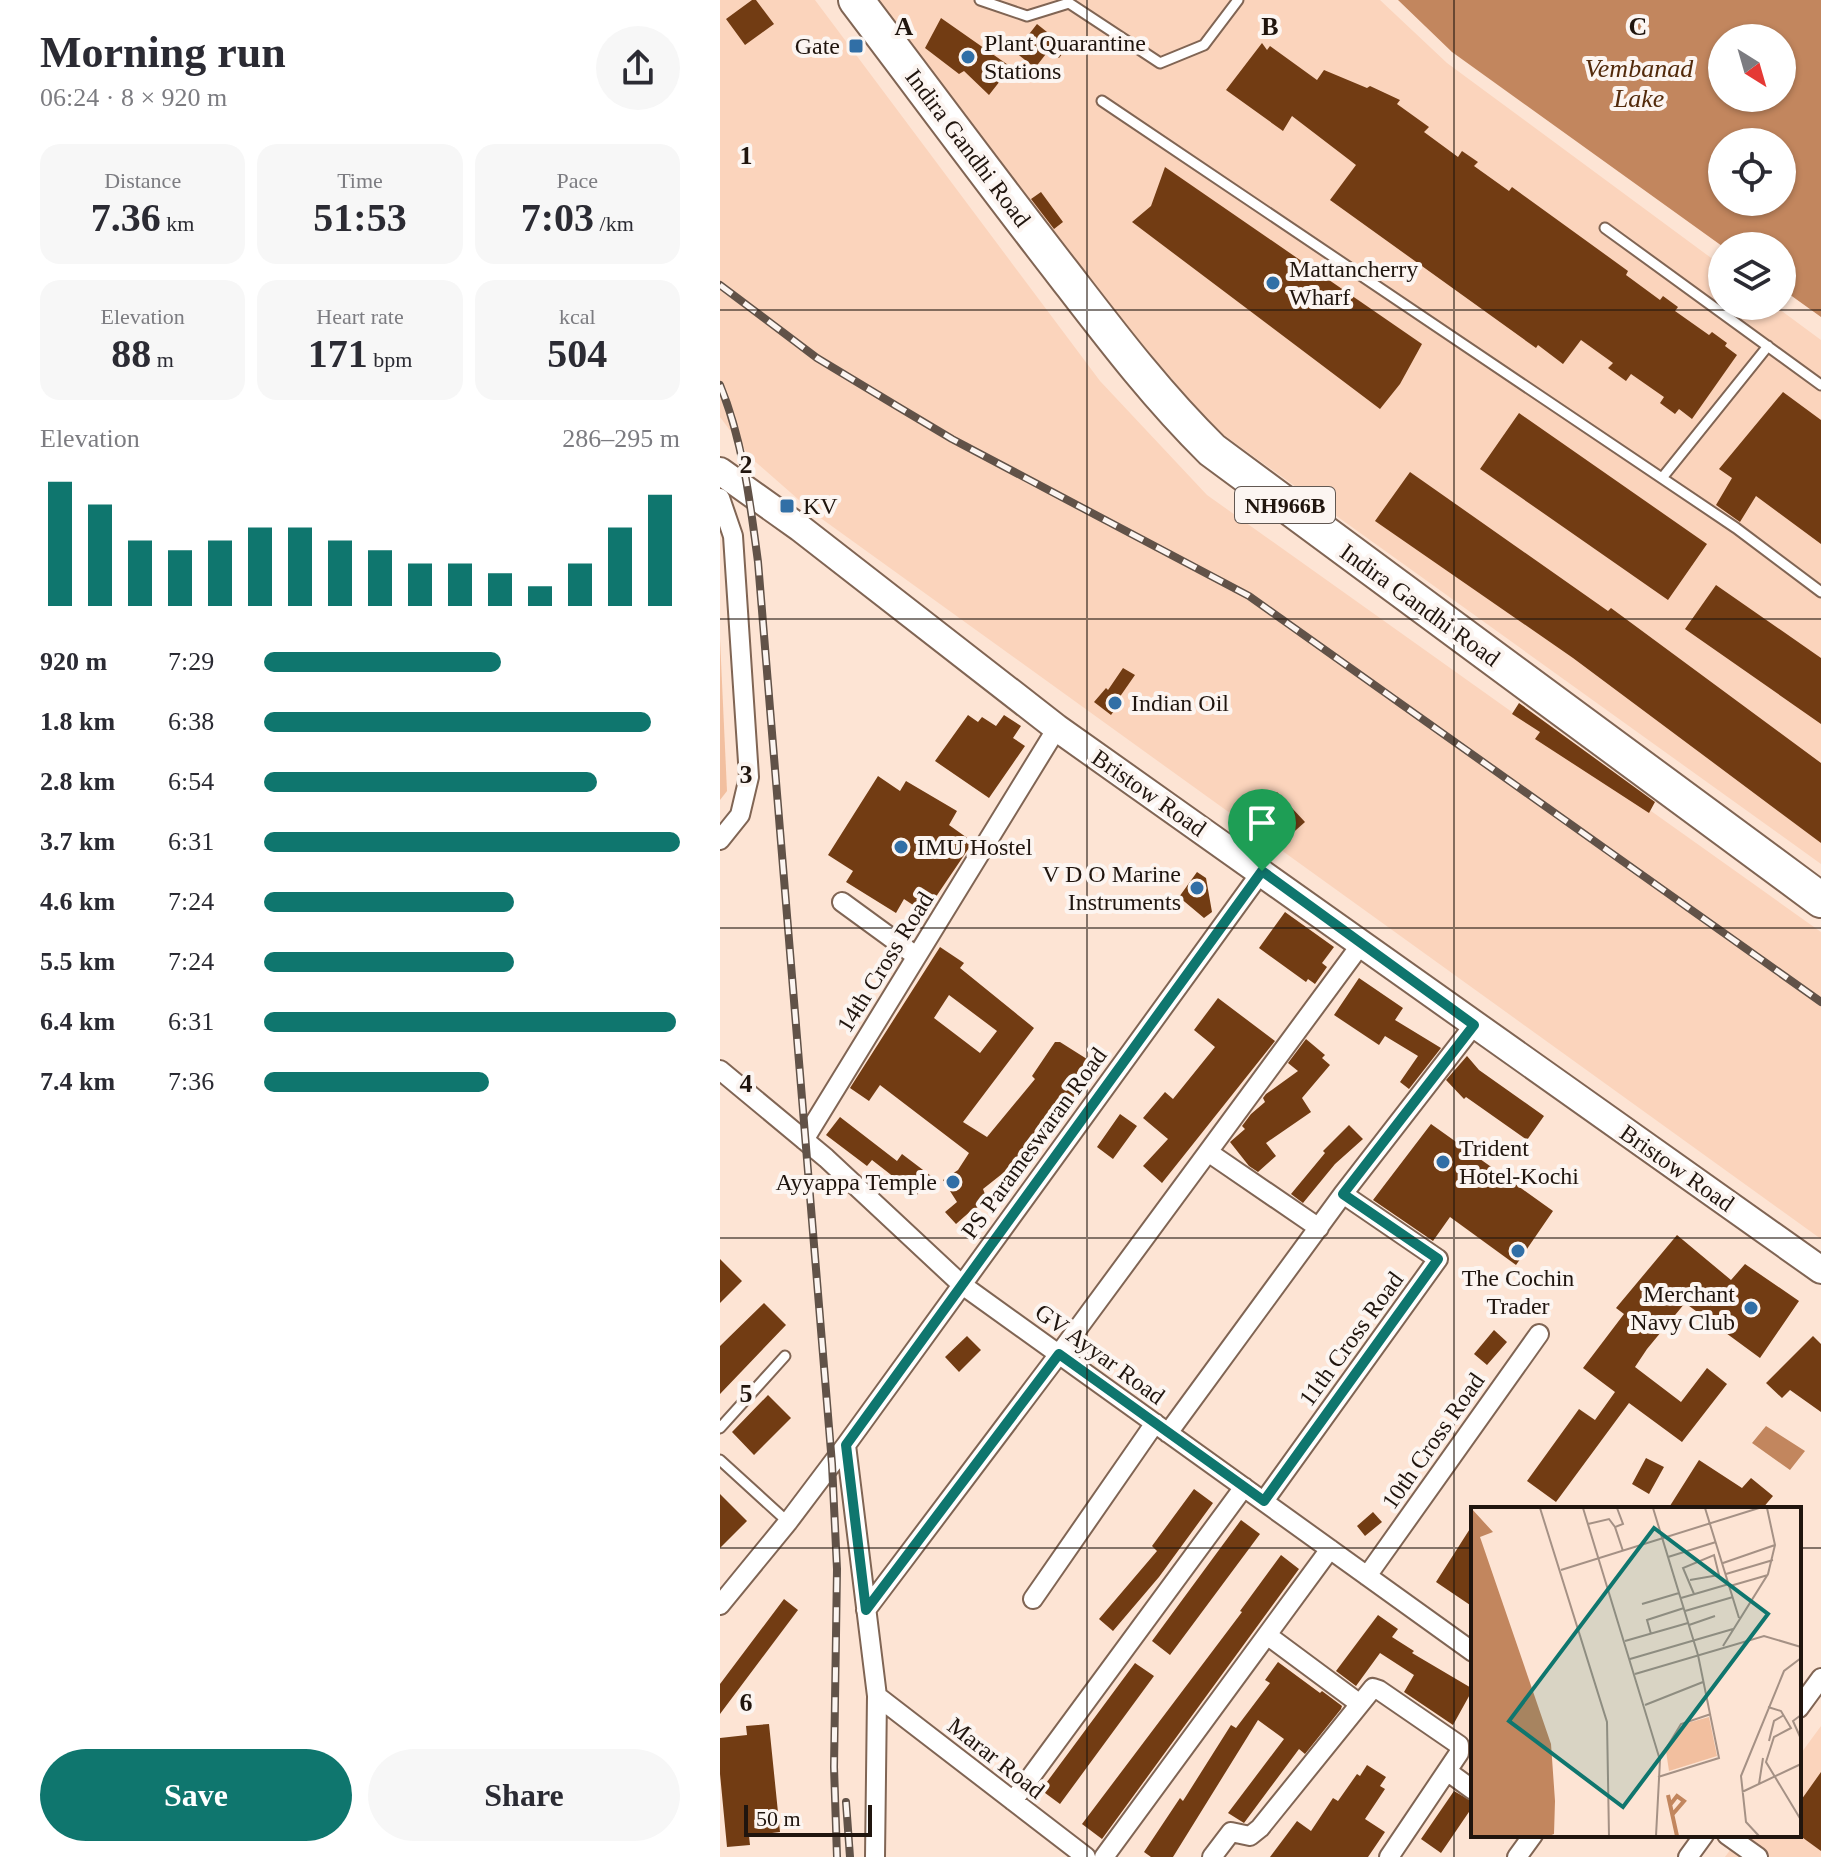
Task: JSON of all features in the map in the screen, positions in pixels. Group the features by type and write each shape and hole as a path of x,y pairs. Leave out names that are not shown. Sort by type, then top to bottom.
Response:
{"highway":[{"name":"Indira Gandhi Road","path":"856,0 995,186 1138,369 1171,410 1212,450 1821,900"}],"street":[{"name":"Bristow Road","path":"720,471 800,528 1057,728 1821,1270"},
{"path":"720,498 733,536 749,777 740,815 720,840"},
{"name":"14th Cross Road","path":"804,1140 1057,728"},
{"name":"PS Parameswaran Road","path":"720,1605 846,1445 1262,871"},
{"path":"842,902 916,956"},
{"path":"866,1610 1362,943"},
{"path":"1033,1599 1474,1025"},
{"name":"GV Ayyar Road","path":"720,1070 826,1158 961,1284 1471,1651"},
{"path":"1208,1152 1319,1228"},
{"name":"11th Cross Road","path":"1264,1501 1438,1259 1343,1194"},
{"name":"10th Cross Road","path":"1367,1576 1539,1334"},
{"path":"846,1445 877,1696 875,1857"},
{"path":"1013,1801 1244,1487"},
{"path":"1104,1857 1330,1549"},
{"path":"1267,1635 1360,1704"},
{"path":"1801,1705 1821,1678"},
{"path":"1212,1857 1231,1832 1250,1836 1260,1828 1373,1688 1459,1745 1459,1753 1389,1857"},
{"name":"Marar Road","path":"877,1696 1081,1856"},
{"path":"1447,1771 1471,1789"},
{"path":"1517,1857 1532,1837"},
{"path":"1688,1857 1703,1837"},
{"path":"1730,1837 1758,1857"}],"lane":[{"path":"980,0 1027,16 1069,3 1160,63 1204,45 1238,0"},
{"path":"1102,101 1736,528 1821,592"},
{"path":"1605,228 1821,385"},
{"path":"1662,478 1768,346"},
{"path":"720,1428 785,1356"},
{"path":"720,1460 788,1522"}],"shaded area":[{"path":"720,0 815,0 1100,381 1207,495 1821,932 1821,1239 815,514 750,457 720,417"},
{"path":"866,0 1380,0 1447,63 1708,256 1708,320 1794,320 1821,340 1821,864 1214,428 995,172"},
{"path":"720,639 727,791 720,800"},
{"path":"1821,1726 1821,1857 1725,1857 1740,1837 1801,1837 1801,1753"}],"water":[{"name":"Vembanad Lake","path":"1398,0 1821,0 1821,317 1796,299 1796,232 1708,232 1708,236 1452,52"},
{"path":"1766,1426 1805,1451 1790,1470 1752,1443"}],"building":[{"path":"756,0 774,24 745,45 726,19"},
{"name":"Plant Quarantine Stations","path":"941,18 1011,67 989,95 964,71 959,74 925,48"},
{"path":"1037,24 1067,48 1059,58 1049,50 1035,68 1015,52"},
{"path":"1262,43 1267,50 1270,46 1317,80 1324,70 1400,100 1397,104 1429,127 1424,132 1458,157 1462,151 1478,162 1474,166 1509,191 1512,187 1628,271 1626,275 1660,300 1663,296 1678,307 1675,311 1709,335 1712,332 1727,343 1725,346 1737,355 1692,419 1679,409 1675,414 1660,403 1664,397 1631,374 1626,381 1608,368 1613,363 1581,340 1563,364 1538,345 1536,348 1330,200 1356,165 1292,116 1283,131 1226,90"},
{"name":"Mattancherry Wharf","path":"1165,167 1422,344 1400,384 1380,409 1132,222 1151,206"},
{"path":"1041,192 1063,222 1054,229 1031,199"},
{"path":"1783,392 1821,420 1821,544 1756,496 1740,522 1716,505 1732,478 1719,469"},
{"path":"1519,413 1707,544 1668,600 1480,469"},
{"path":"1410,472 1608,611 1611,608 1821,763 1821,843 1573,658 1375,521"},
{"path":"1716,585 1821,658 1821,724 1685,629"},
{"path":"1123,668 1135,675 1111,715 1094,702 1106,688 1108,690"},
{"path":"1519,703 1655,802 1649,813 1535,739 1540,732 1512,714"},
{"path":"968,715 978,722 982,717 996,726 1004,715 1021,726 1013,738 1025,746 989,798 935,761"},
{"path":"878,776 900,791 906,781 957,811 949,825 973,842 925,913 904,899 896,913 846,882 853,871 828,855"},
{"path":"1277,792 1305,822 1287,838 1278,828 1269,837 1250,817"},
{"name":"V D O Marine Instruments","path":"1197,872 1206,878 1212,912 1204,918 1179,897"},
{"path":"1285,912 1334,947 1322,963 1327,967 1315,984 1308,979 1306,982 1259,948"},
{"path":"940,947 964,963 960,968 1034,1028 963,1122 987,1137 1035,1079 1032,1076 1055,1042 1060,1042 1098,1066 1068,1107 1066,1105 1021,1159 983,1189 986,1197 984,1205 973,1209 956,1224 945,1212 957,1202 943,1180 958,1170 969,1153 880,1085 869,1101 850,1088","holes":["949,995 997,1031 980,1053 934,1018"]},
{"path":"1359,978 1403,1008 1395,1020 1441,1048 1409,1089 1400,1082 1418,1056 1385,1036 1379,1045 1334,1015"},
{"path":"1218,998 1275,1041 1162,1183 1143,1166 1168,1139 1143,1118 1165,1092 1173,1099 1215,1047 1194,1030"},
{"path":"1306,1039 1325,1055 1322,1058 1330,1065 1302,1098 1311,1112 1266,1143 1276,1156 1258,1172 1249,1166 1230,1142 1245,1129 1242,1126 1265,1102 1263,1098 1266,1094 1298,1071 1288,1063"},
{"path":"1467,1056 1479,1070 1544,1116 1527,1140 1466,1097 1464,1099 1446,1080"},
{"path":"1120,1114 1137,1126 1113,1159 1097,1147"},
{"path":"840,1117 897,1161 902,1154 931,1176 917,1195 872,1160 867,1166 826,1135"},
{"name":"Trident Hotel-Kochi","path":"1431,1124 1553,1211 1516,1265 1450,1217 1433,1241 1373,1200"},
{"path":"1349,1125 1363,1139 1335,1164 1303,1203 1291,1194 1325,1153 1323,1151"},
{"path":"1677,1235 1731,1280 1745,1264 1799,1301 1760,1358 1685,1303 1635,1367 1681,1402 1707,1368 1727,1384 1682,1442 1629,1403 1556,1502 1527,1481 1579,1409 1595,1420 1615,1392 1583,1368 1624,1314 1616,1308"},
{"path":"720,1259 742,1281 720,1303"},
{"path":"764,1303 786,1325 720,1394 720,1346"},
{"path":"1494,1330 1507,1342 1487,1365 1474,1354"},
{"path":"967,1336 981,1350 959,1372 945,1357"},
{"path":"1813,1336 1821,1344 1821,1412 1790,1390 1782,1398 1766,1383"},
{"path":"768,1395 791,1418 754,1455 732,1432"},
{"path":"1646,1458 1664,1467 1649,1494 1632,1484"},
{"path":"1699,1460 1742,1488 1751,1478 1773,1496 1764,1507 1669,1507"},
{"path":"1194,1489 1213,1503 1159,1577 1113,1631 1099,1619 1157,1551 1152,1546"},
{"path":"720,1494 747,1521 720,1548"},
{"path":"1373,1512 1382,1522 1365,1536 1357,1526"},
{"path":"1241,1520 1260,1534 1170,1655 1152,1641"},
{"path":"1471,1527 1471,1606 1436,1582"},
{"path":"1281,1555 1299,1569 1102,1839 1082,1824 1242,1612"},
{"path":"784,1599 798,1610 720,1714 720,1684"},
{"path":"1378,1615 1398,1629 1392,1637 1414,1651 1412,1653 1471,1688 1471,1693 1453,1725 1404,1692 1414,1675 1380,1653 1356,1686 1336,1671"},
{"path":"1278,1662 1320,1693 1322,1691 1342,1706 1341,1709 1305,1754 1299,1749 1244,1823 1228,1813 1284,1739 1258,1720 1173,1857 1151,1857 1144,1852 1180,1798 1183,1801 1231,1725 1236,1728 1270,1683 1265,1680"},
{"path":"1135,1663 1154,1676 1060,1804 1041,1790"},
{"path":"769,1724 780,1832 749,1836 750,1845 727,1847 720,1738 747,1735 746,1726"},
{"path":"1367,1765 1386,1777 1380,1786 1385,1789 1365,1819 1385,1832 1368,1857 1270,1857 1297,1821 1311,1831 1333,1798 1338,1801"},
{"path":"1821,1772 1821,1851 1801,1836 1801,1800"},
{"path":"1454,1791 1471,1801 1471,1809 1441,1853 1421,1839"}],"railway":[{"path":"720,285 817,358 952,439 1249,596 1821,1002"},
{"path":"720,385 740,450 758,562 832,1464 837,1569 834,1767 837,1857"},
{"path":"846,1802 850,1857"}],"place":[{"name":"Gate","path":"856,46"},
{"name":"Plant Quarantine Stations","path":"968,57"},
{"name":"Mattancherry Wharf","path":"1273,283"},
{"name":"KV","path":"787,506"},
{"name":"Indian Oil","path":"1115,703"},
{"name":"IMU Hostel","path":"901,847"},
{"name":"V D O Marine Instruments","path":"1197,888"},
{"name":"Trident Hotel-Kochi","path":"1443,1162"},
{"name":"Ayyappa Temple","path":"953,1182"},
{"name":"The Cochin Trader","path":"1518,1251"},
{"name":"Merchant Navy Club","path":"1751,1308"}],"route":[{"path":"1262,871 1474,1025 1343,1194 1438,1259 1264,1501 1059,1354 866,1610 846,1445 1262,871"}]}
